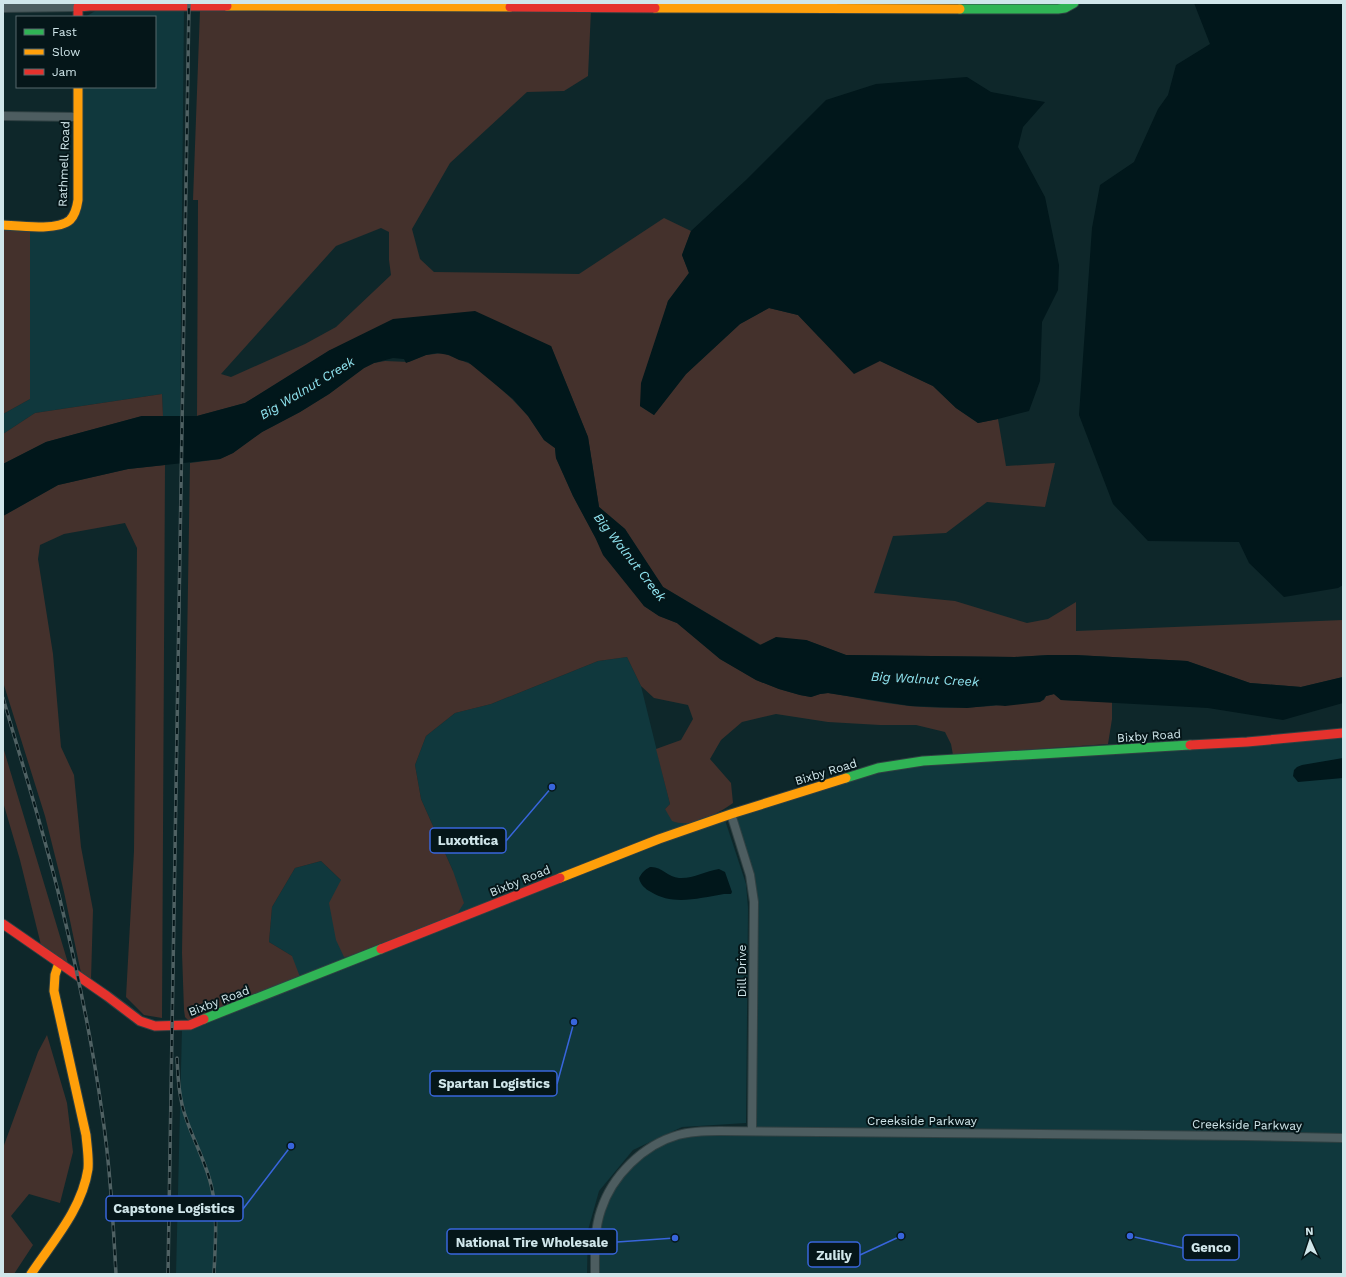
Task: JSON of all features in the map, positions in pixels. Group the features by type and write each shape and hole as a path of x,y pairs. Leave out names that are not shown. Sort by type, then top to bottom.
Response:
{"street":[{"path":"3,8 173,5 732,5 1058,9 1065,8 1074,3"},
{"path":"78,7 78,16"},
{"name":"Rathmell Road","path":"3,225 54,227 64,224 72,218 77,210 78,88"},
{"path":"3,116 78,117"},
{"name":"Bixby Road","path":"3,924 107,996 140,1021 155,1026 190,1025 652,842 730,814 861,773 899,764 923,761 1247,742 1343,733"},
{"name":"Dill Drive","path":"730,814 750,876 754,902 752,1131"},
{"path":"31,1274 78,1202 85,1184 88,1168 86,1135 55,995 53,979 56,968 60,963"},
{"name":"Creekside Parkway","path":"595,1274 595,1243 601,1210 616,1180 637,1158 662,1142 676,1136 689,1133 720,1130 1343,1138"}],"shaded area":[{"path":"97,10 184,10 180,416 163,416 162,394 35,413 3,434 3,414 30,399 30,229 78,215 82,88 156,88 156,16 87,16"},
{"path":"200,10 591,10 588,76 564,91 527,92 450,163 412,229 420,259 434,272 579,274 664,218 691,231 682,255 689,273 668,301 640,406 654,415 686,374 740,324 769,308 798,315 819,337 880,361 933,386 956,408 978,423 998,419 1006,466 1055,463 1045,507 987,502 946,533 893,536 874,593 955,601 1027,623 1048,619 1076,602 1076,631 1343,620 1343,677 1301,687 1250,683 1187,661 1075,655 1015,657 846,655 806,640 761,645 663,587 625,529 599,507 588,437 551,346 330,350 245,403 197,416 198,200 193,200","holes":["381,228 389,232 389,260 391,275 336,327 305,344 231,377 221,374 336,246"]},
{"path":"3,229 30,229 30,399 3,414"},
{"path":"443,353 473,365 490,379 528,416 544,440 555,448 556,458 573,496 595,537 644,606 659,616 677,623 720,659 756,680 779,689 811,697 828,693 899,705 943,708 993,706 1044,700 1046,696 1054,694 1061,700 1112,702 1112,719 1108,744 953,755 951,744 945,732 916,725 880,725 828,722 776,714 742,722 721,740 710,759 731,783 733,803 712,816 696,822 680,823 672,821 665,809 670,804 656,749 681,740 693,719 688,705 654,698 641,686 627,657 598,661 491,704 455,713 426,736 415,765 421,799 453,871 464,903 457,914 353,956 344,957 336,940 329,903 341,880 321,861 295,868 272,907 269,942 292,956 300,977 189,1021 185,1017 184,1010 182,953 190,463 220,459 233,453 262,432 300,412 329,394 364,368 374,363 385,361 409,362 426,355"},
{"path":"162,394 163,416 142,416 46,442 3,464 3,434 35,413"},
{"path":"165,465 162,1018 144,1015 126,997 134,851 137,548 125,523 64,534 40,545 38,559 53,654 61,747 74,775 81,847 93,910 91,980 81,973 64,892 45,816 3,682 3,516 58,485 128,469"},
{"path":"627,657 641,686 670,804 665,809 693,823 722,811 746,884 748,908 746,1123 682,1127 633,1150 599,1191 588,1230 587,1274 176,1274 182,1029 292,956 269,942 272,907 295,868 321,861 341,880 453,871 421,799 415,765 426,736 455,713 491,704 598,661"},
{"path":"1343,733 1343,1274 595,1274 595,1243 607,1197 637,1157 676,1136 752,1131 754,902 731,814 878,768"},
{"path":"3,747 68,963 41,945 20,860 3,802"},
{"path":"47,1035 67,1103 73,1152 60,1203 29,1194 11,1216 33,1245 14,1274 3,1274 3,1148 38,1052"}],"water":[{"path":"1194,3 1343,3 1343,585 1338,588 1284,597 1249,563 1239,542 1148,541 1113,504 1079,415 1092,228 1100,185 1134,162 1158,109 1168,95 1176,65 1210,44"},
{"path":"967,77 991,92 1045,102 1023,127 1018,147 1045,197 1059,265 1058,290 1042,322 1040,381 1029,411 978,423 956,408 933,386 880,361 854,374 798,315 769,308 740,324 686,374 654,415 640,406 641,383 668,301 689,273 682,255 691,231 746,180 826,100 876,84"},
{"name":"Big Walnut Creek","path":"475,311 551,346 588,437 599,507 625,529 663,587 760,645 776,637 806,640 846,655 1015,657 1075,655 1187,661 1250,683 1301,687 1343,677 1343,703 1283,720 1208,708 1061,700 1054,694 1046,696 1040,702 967,708 911,706 828,693 811,697 779,689 756,680 720,659 677,623 659,616 644,606 603,555 573,496 556,458 555,448 544,440 528,416 513,399 468,362 459,360 449,355 437,353 426,355 406,363 404,359 393,358 374,363 364,368 329,394 300,412 262,432 233,453 220,459 128,469 58,485 3,516 3,464 46,442 142,416 197,416 245,403 330,350 393,319"},
{"path":"1343,758 1343,778 1298,782 1293,776 1294,770 1302,765"},
{"path":"650,867 658,868 671,876 679,878 689,877 719,869 725,872 732,892 731,894 696,899 668,899 659,896 647,889 642,884 639,878 646,869"}],"railway":[{"path":"168,1274 189,3"},
{"path":"3,698 55,878 79,982 94,1060 105,1132 111,1193 116,1274"},
{"path":"177,1058 179,1088 184,1111 207,1171 214,1199 216,1231 214,1274"}],"traffic: fast":[{"path":"960,9 1058,9 1065,8 1074,3"},
{"path":"846,778 878,768 923,761 1190,745"},
{"path":"204,1019 381,949"}],"traffic: slow":[{"path":"227,6 510,7"},
{"path":"655,8 960,9"},
{"path":"3,225 28,227 57,226 70,220 73,216 78,200 78,88"},
{"path":"560,878 659,839 731,814 846,778"},
{"path":"31,1274 66,1224 80,1198 88,1169 86,1135 54,991 55,975 59,963"}],"traffic: jam":[{"path":"78,16 78,7 90,6 227,6"},
{"path":"510,7 655,8"},
{"path":"1190,745 1247,742 1343,733"},
{"path":"381,949 560,878"},
{"path":"3,924 107,996 140,1021 155,1026 190,1025 204,1019"}],"place":[{"name":"Luxottica","path":"552,787"},
{"name":"Spartan Logistics","path":"574,1022"},
{"name":"Capstone Logistics","path":"291,1146"},
{"name":"Zulily","path":"901,1236"},
{"name":"Genco","path":"1130,1236"},
{"name":"National Tire Wholesale","path":"675,1238"}]}
